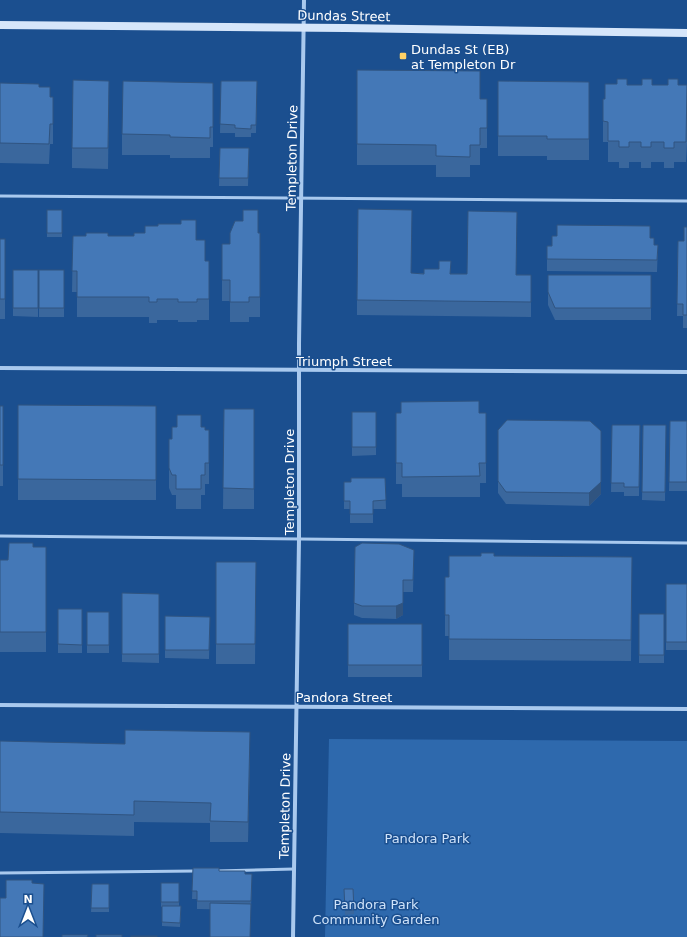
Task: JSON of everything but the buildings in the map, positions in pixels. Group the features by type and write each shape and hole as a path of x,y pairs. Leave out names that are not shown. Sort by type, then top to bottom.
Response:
{"main road":[{"name":"Dundas Street","path":"0,25 304,27 687,33"}],"street":[{"name":"Templeton Drive","path":"293,937 299,540 299,370 304,0"},
{"name":"Triumph Street","path":"0,368 687,372"},
{"name":"Pandora Street","path":"0,705 687,709"}],"lane":[{"path":"0,196 687,201"},
{"path":"0,536 687,543"},
{"path":"213,871 294,869"},
{"path":"0,873 197,871"}],"green space":[{"name":"Pandora Park","path":"329,739 687,741 687,937 325,937"}],"place":[{"name":"Dundas St (EB) at Templeton Dr","path":"403,56"}],"park label":[{"name":"Pandora Park Community Garden","path":"376,912"}]}
